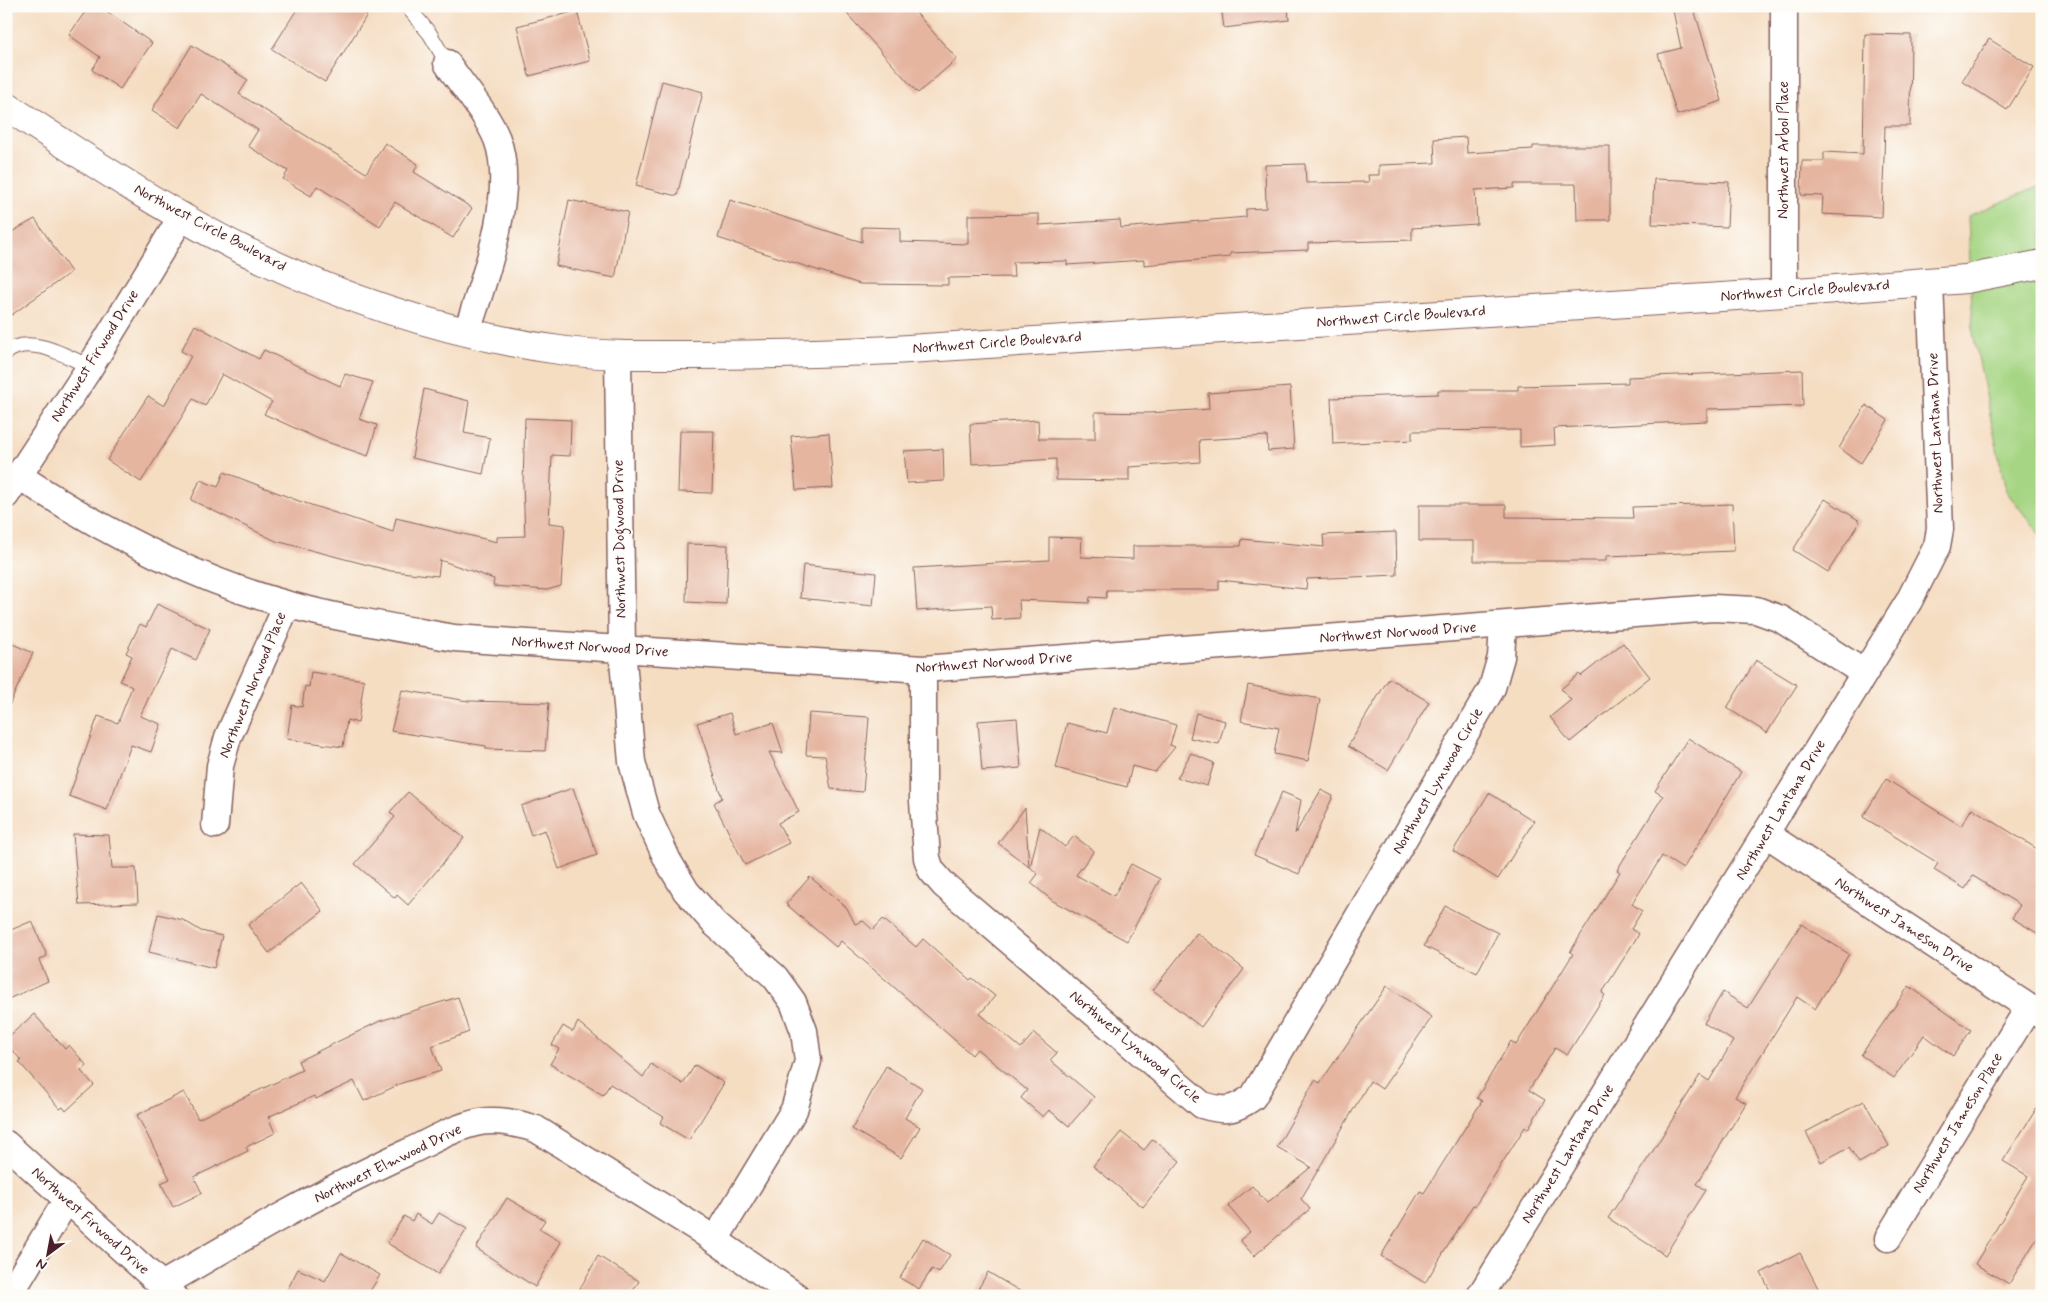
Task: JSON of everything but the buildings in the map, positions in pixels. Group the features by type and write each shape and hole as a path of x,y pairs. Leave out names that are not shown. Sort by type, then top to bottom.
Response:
{"main road":[{"name":"Northwest Circle Boulevard","path":"6,106 111,174 182,216 241,249 318,284 384,308 467,331 565,351 618,355 769,355 893,350 1784,293 1966,279 2042,264"}],"street":[{"name":"Northwest Arbol Place","path":"1784,6 1784,293"},
{"path":"446,63 482,112 497,138 503,188 492,248 467,331"},
{"name":"Northwest Firwood Drive","path":"13,485 90,368 182,216"},
{"name":"Northwest Lantana Drive","path":"1480,1296 1909,601 1937,546 1940,529 1930,282"},
{"name":"Northwest Dogwood Drive","path":"618,355 622,649 632,762 646,813 668,861 686,890 715,924 775,977 793,1002 804,1031 808,1062 803,1086 794,1110 715,1240"},
{"name":"Northwest Norwood Drive","path":"13,485 180,565 286,605 454,638 922,669 1503,626 1706,608 1756,610 1781,619 1864,673"},
{"name":"Northwest Norwood Place","path":"215,825 220,766 228,737 286,605"},
{"name":"Northwest Lynwood Circle","path":"922,669 923,801 926,858 931,870 944,885 1202,1105 1220,1110 1238,1108 1253,1097 1329,969 1492,688 1501,657 1503,626"},
{"name":"Northwest Jameson Drive","path":"1766,834 2035,1011"},
{"name":"Northwest Jameson Place","path":"1888,1238 2035,1011"},
{"name":"Northwest Elmwood Drive","path":"168,1290 237,1241 388,1161 462,1127 480,1122 508,1122 536,1129 715,1240 796,1296"},
{"name":"Northwest Firwood Drive","path":"6,1144 168,1290"},
{"path":"9,1296 66,1200"}],"lane":[{"path":"407,6 430,34 446,63"},
{"path":"6,353 12,347 31,345 60,354 90,368"}],"green space":[{"path":"2042,185 2042,537 2006,491 1973,333 1968,216"}]}
